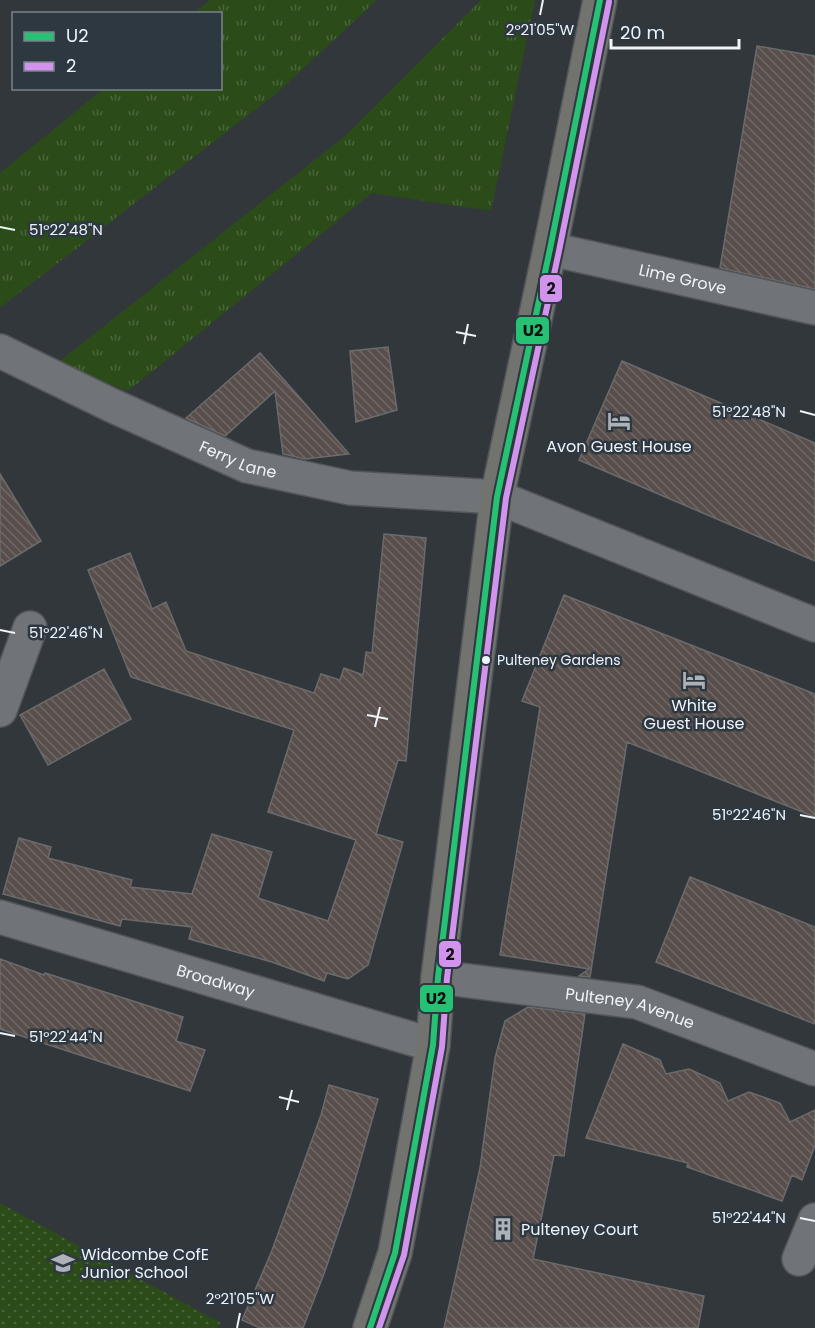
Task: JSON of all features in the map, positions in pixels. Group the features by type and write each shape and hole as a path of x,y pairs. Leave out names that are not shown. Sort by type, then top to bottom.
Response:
{"highway":[{"path":"370,1328 395,1253 433,1045 438,977 497,497 600,0"}],"street":[{"name":"Lime Grove","path":"550,249 815,308"},
{"name":"Ferry Lane","path":"0,351 111,405 247,466 350,488 497,497"},
{"path":"497,497 815,625"},
{"path":"0,710 30,628"},
{"name":"Broadway","path":"0,917 433,1045"},
{"name":"Pulteney Avenue","path":"438,977 637,1002 815,1069"},
{"path":"799,1259 815,1220"}],"green space":[{"path":"210,0 377,0 278,92 0,308 0,173 102,90 222,90 222,12 195,12"},
{"path":"481,0 535,0 491,211 372,193 128,391 56,364 345,136"},
{"name":"Widcombe CofE Junior School","path":"0,1203 221,1323 217,1328 0,1328"}],"building":[{"path":"757,46 815,56 815,289 720,268"},
{"path":"388,347 397,410 356,422 350,351"},
{"path":"260,353 349,454 305,459 283,454 275,391 225,436 186,418"},
{"path":"622,361 815,443 815,561 579,460"},
{"path":"0,474 41,541 0,566"},
{"path":"384,534 426,538 406,761 398,760 376,834 403,842 368,965 348,979 327,973 324,981 272,962 189,939 192,927 122,919 120,926 3,894 19,838 51,847 48,858 132,880 130,887 192,894 212,834 272,852 258,898 328,921 356,840 268,812 294,730 131,677 88,570 130,553 152,609 166,602 186,651 314,693 321,674 340,680 344,668 363,675 366,652 372,653"},
{"path":"564,595 815,694 815,817 627,742 590,977 579,976 589,969 500,955 540,707 522,701"},
{"path":"104,669 131,719 48,765 20,715"},
{"path":"690,877 815,927 815,1024 656,962"},
{"path":"0,959 44,975 45,973 183,1017 176,1041 205,1050 190,1091 0,1029"},
{"path":"528,1007 585,1014 564,1156 554,1155 533,1259 704,1296 698,1328 444,1328 480,1168 495,1058 505,1021"},
{"path":"623,1044 660,1060 666,1074 689,1069 720,1083 728,1101 749,1092 780,1103 790,1122 815,1110 815,1145 802,1180 792,1175 782,1201 687,1167 688,1163 586,1138"},
{"path":"329,1085 378,1099 351,1194 303,1328 260,1328 242,1320 271,1253 321,1115"}],"transit line":[{"name":"U2","path":"370,1328 395,1253 433,1045 438,977 497,497 600,0"},
{"name":"2","path":"379,1328 404,1255 442,1047 447,978 506,498 609,2"}],"place":[{"name":"Avon Guest House","path":"619,421"},
{"name":"Pulteney Gardens","path":"486,660"},
{"name":"White Guest House","path":"694,680"},
{"name":"Pulteney Court","path":"503,1229"},
{"name":"Widcombe CofE Junior School","path":"63,1263"}]}
